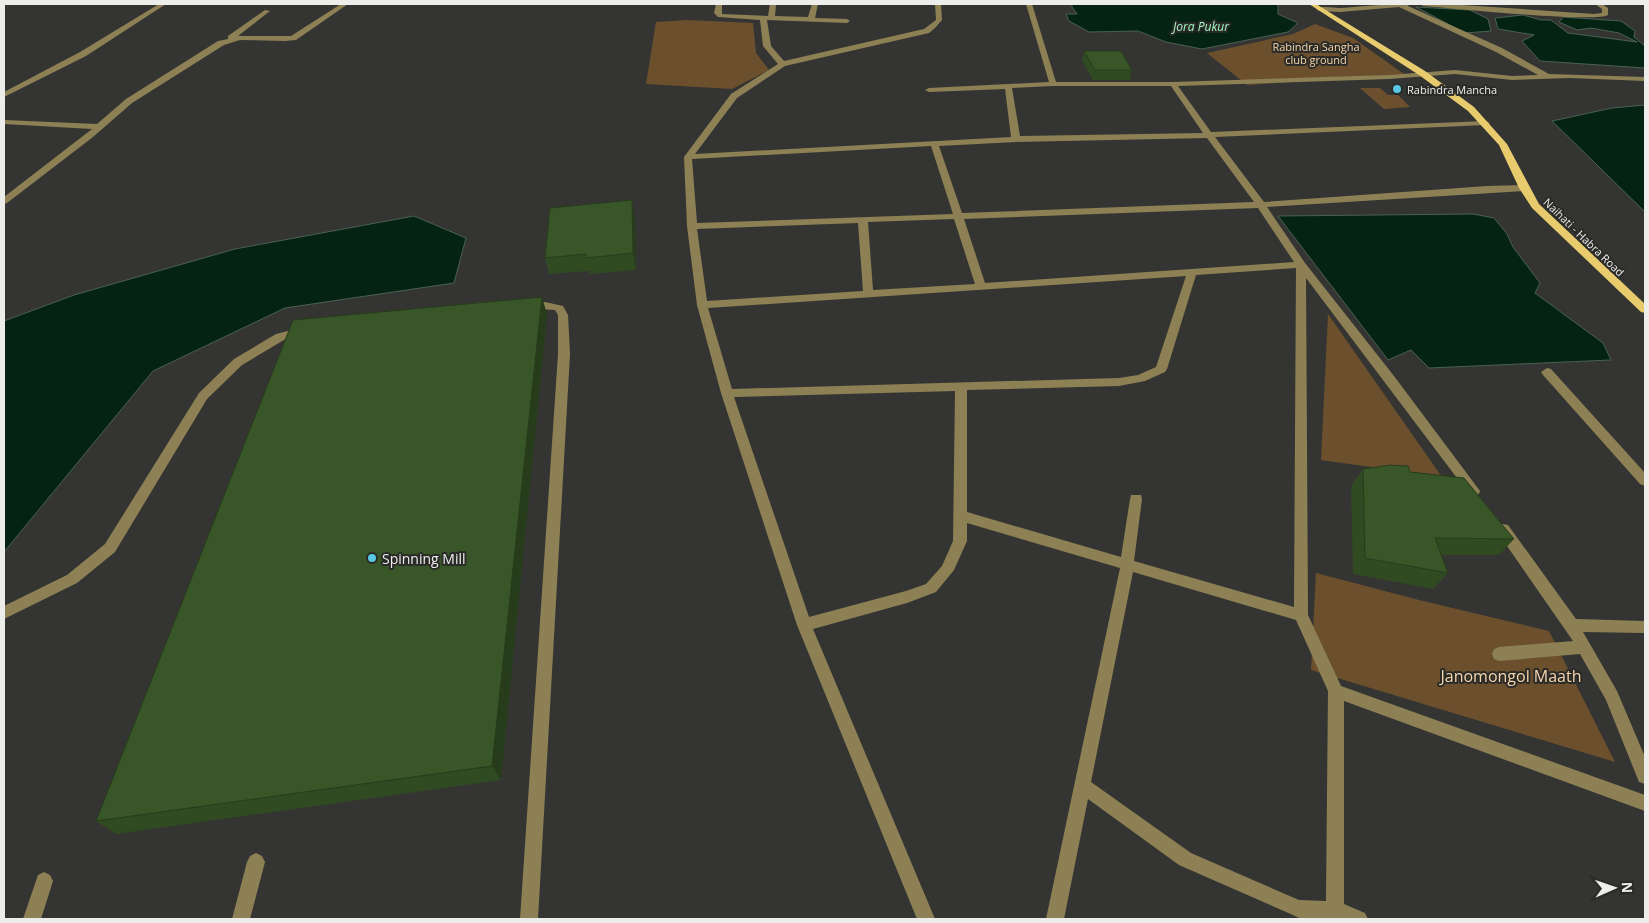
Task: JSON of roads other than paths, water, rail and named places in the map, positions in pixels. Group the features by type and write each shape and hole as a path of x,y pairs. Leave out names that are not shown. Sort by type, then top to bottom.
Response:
{"main road":[{"name":"Naihati - Habra Road","path":"1316,6 1422,73 1471,109 1486,123 1503,144 1524,188 1535,206 1645,310"}],"street":[{"path":"4,95 83,54 163,4"},
{"path":"228,41 240,38 293,38 345,4"},
{"path":"719,4 716,13 720,16 847,21"},
{"path":"773,4 767,19 767,46 782,64"},
{"path":"811,20 815,4"},
{"path":"926,919 804,625 727,393 702,305 692,226 688,157 734,96 782,64 926,30 933,27 939,20 938,4"},
{"path":"1029,4 1053,84"},
{"path":"1398,4 1499,50 1548,77"},
{"path":"1316,6 1340,10 1412,4"},
{"path":"1424,4 1543,13 1605,15 1605,8 1598,4"},
{"path":"4,202 99,127 129,100 228,41 267,11"},
{"path":"929,90 1053,84 1174,84 1389,77 1455,72 1512,78 1645,79"},
{"path":"1174,84 1301,265 1390,379 1484,505"},
{"path":"1008,86 1016,139"},
{"path":"4,122 99,127"},
{"path":"688,157 1016,139 1209,135 1486,123"},
{"path":"934,143 981,286"},
{"path":"692,226 1261,206 1487,189 1524,188"},
{"path":"863,220 868,294"},
{"path":"702,305 1301,265"},
{"path":"1301,265 1301,615 1336,691 1335,915"},
{"path":"727,393 1119,382 1141,378 1161,369 1192,272"},
{"path":"517,307 545,305 559,308 563,315 564,354 529,919"},
{"path":"4,613 72,579 110,548 203,396 238,362 280,337 314,329"},
{"path":"1547,372 1645,481"},
{"path":"804,625 907,597 931,588 947,570 960,541 961,386"},
{"path":"1055,919 1128,565 1136,499"},
{"path":"961,516 1301,615"},
{"path":"1496,520 1572,625 1585,647 1612,696 1645,776"},
{"path":"1572,625 1645,627"},
{"path":"1499,654 1585,647"},
{"path":"1336,691 1645,803"},
{"path":"1082,785 1186,860 1300,909 1359,919"},
{"path":"241,919 256,862"},
{"path":"32,919 44,881"}],"water":[{"name":"Jora Pukur","path":"1072,4 1278,4 1278,14 1298,23 1288,32 1202,49 1166,42 1138,31 1089,32 1069,21 1066,14 1077,14"},
{"path":"1416,7 1470,10 1488,19 1491,31 1465,33"},
{"path":"1523,15 1541,20 1551,20 1568,33 1637,42 1619,33 1591,28 1577,30 1559,22 1563,17 1621,21 1635,31 1634,37 1645,46 1645,68 1540,61 1522,41 1534,35 1498,29 1495,18"},
{"path":"1645,105 1645,212 1552,121 1612,108"},
{"path":"1473,214 1494,218 1540,283 1535,293 1603,343 1611,360 1429,368 1411,350 1388,360 1278,216"},
{"path":"414,216 466,238 454,283 285,308 153,371 4,552 4,321 74,295 235,249"}],"place":[{"name":"Rabindra Mancha","path":"1397,89"},
{"name":"Spinning Mill","path":"372,558"}],"park label":[{"name":"Rabindra Sangha club ground","path":"1316,52"},
{"name":"Janomongol Maath","path":"1511,676"}]}
